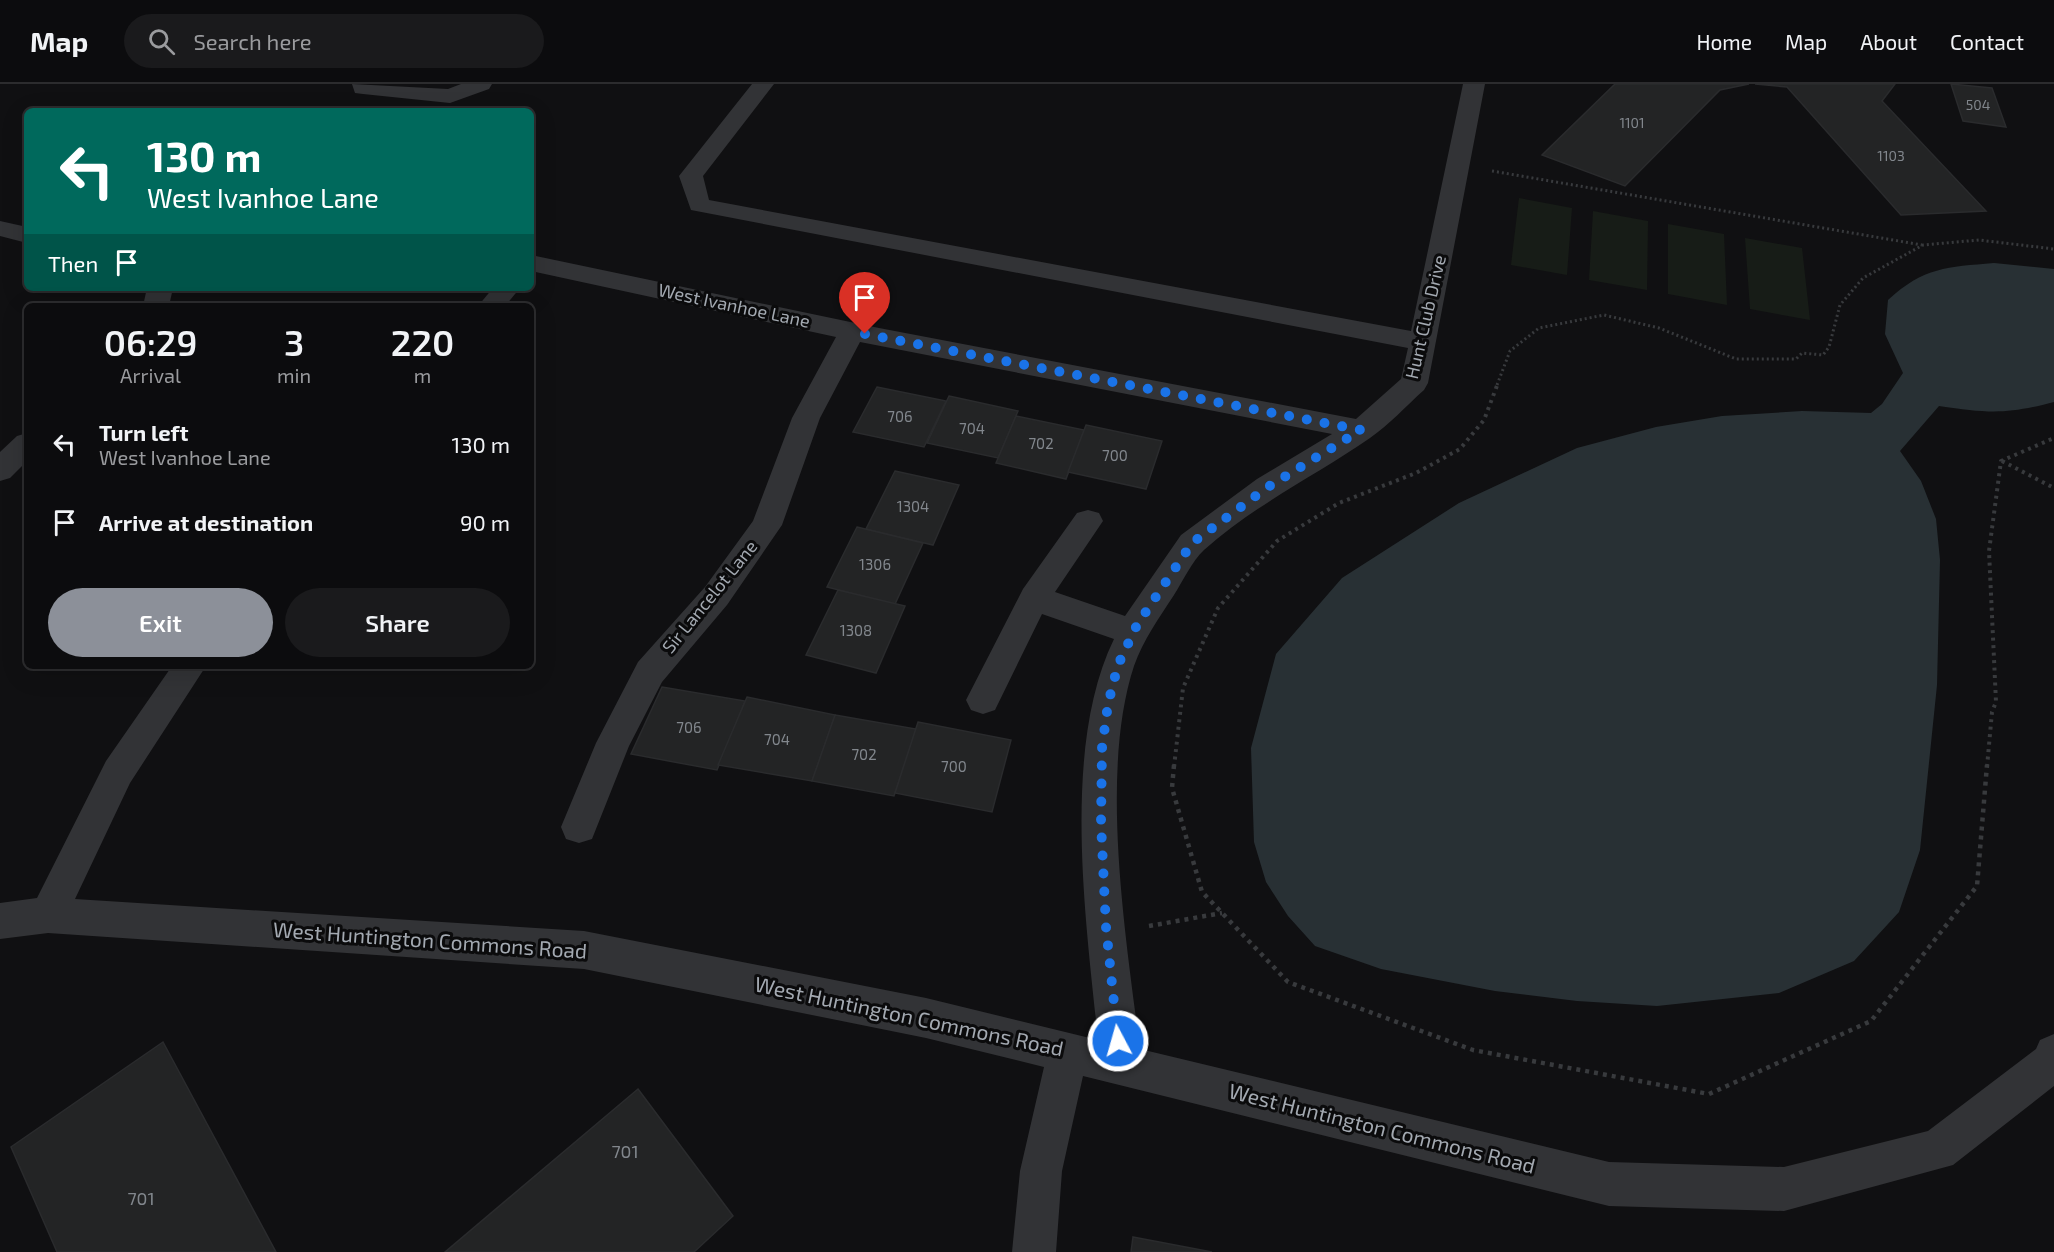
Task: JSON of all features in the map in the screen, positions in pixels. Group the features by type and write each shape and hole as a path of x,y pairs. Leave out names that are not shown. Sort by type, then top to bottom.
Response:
{"street":[{"path":"363,84 363,87 450,96 481,84"},
{"path":"764,84 692,176 699,205 1422,342"},
{"name":"Hunt Club Drive","path":"1121,1064 1106,927 1101,823 1102,748 1108,704 1118,665 1133,632 1192,543 1268,487 1361,430 1414,383 1474,84"},
{"path":"0,228 24,233"},
{"name":"West Ivanhoe Lane","path":"534,264 852,332 1361,430"},
{"path":"494,303 504,291"},
{"name":"Sir Lancelot Lane","path":"579,827 613,743 650,672 716,596 767,525 806,418 852,332"},
{"path":"0,470 24,447"},
{"path":"983,700 1034,598 1088,521"},
{"path":"1034,598 1133,632"},
{"path":"48,915 118,772 188,669"},
{"name":"West Huntington Commons Road","path":"0,921 48,915 584,950 926,1018 1609,1184 1784,1189 1938,1150 2053,1061"},
{"path":"1034,1252 1041,1171 1068,1052"}],"path":[{"path":"1458,165 1923,245 1979,240 2054,249"},
{"path":"1923,245 1863,278 1840,305 1829,348 1823,355 1802,352 1796,359 1736,359 1659,328 1604,315 1539,328 1510,351 1484,420 1460,449 1416,473 1339,503 1277,541 1218,608 1184,688 1172,788 1202,892 1288,982 1473,1050 1709,1094 1871,1022 1977,886 1992,712 1996,702 1989,551 2001,461"},
{"path":"2001,461 2054,438"},
{"path":"2001,461 2054,488"},
{"path":"1106,927 1154,926 1222,913"}],"shaded area":[{"path":"1519,198 1572,208 1567,275 1511,265"},
{"path":"1593,211 1648,221 1647,290 1589,280"},
{"path":"1668,224 1724,234 1727,305 1668,294"},
{"path":"1745,238 1802,248 1810,320 1750,309"},
{"path":"1994,263 2054,269 2054,402 1996,412 1939,406 1900,451 1921,481 1936,519 1940,560 1937,685 1920,850 1899,912 1854,961 1779,993 1657,1006 1577,1001 1495,991 1381,969 1315,946 1288,916 1266,882 1254,842 1251,748 1276,654 1342,578 1459,503 1577,448 1656,427 1722,416 1802,411 1871,413 1882,404 1903,373 1885,334 1888,300 1901,289 1925,275 1949,268"}],"building":[{"path":"1615,84 1749,84 1720,90 1625,186 1542,155"},
{"path":"1755,84 1895,84 1882,101 1986,211 1901,215 1787,87"},
{"path":"1951,84 1992,88 2006,127 1963,121"},
{"path":"877,387 946,401 924,447 853,432"},
{"path":"949,396 1018,411 998,458 927,443"},
{"path":"1016,416 1084,430 1066,479 996,463"},
{"path":"1086,425 1162,441 1146,489 1068,472"},
{"path":"895,471 959,485 933,545 866,529"},
{"path":"857,527 923,543 895,604 827,587"},
{"path":"838,590 905,606 876,673 806,655"},
{"path":"662,687 745,701 717,770 631,754"},
{"path":"747,697 835,715 812,781 718,765"},
{"path":"835,715 916,729 894,796 812,781"},
{"path":"918,722 1011,740 992,812 895,793"},
{"path":"163,1042 276,1252 57,1252 11,1147"},
{"path":"638,1089 733,1216 694,1252 445,1252"},
{"path":"1133,1237 1212,1252 1131,1252"}],"route":[{"path":"865,334 1361,430 1268,487 1192,543 1137,625 1118,665 1108,704 1102,748 1101,823 1106,927 1118,1041"}]}
